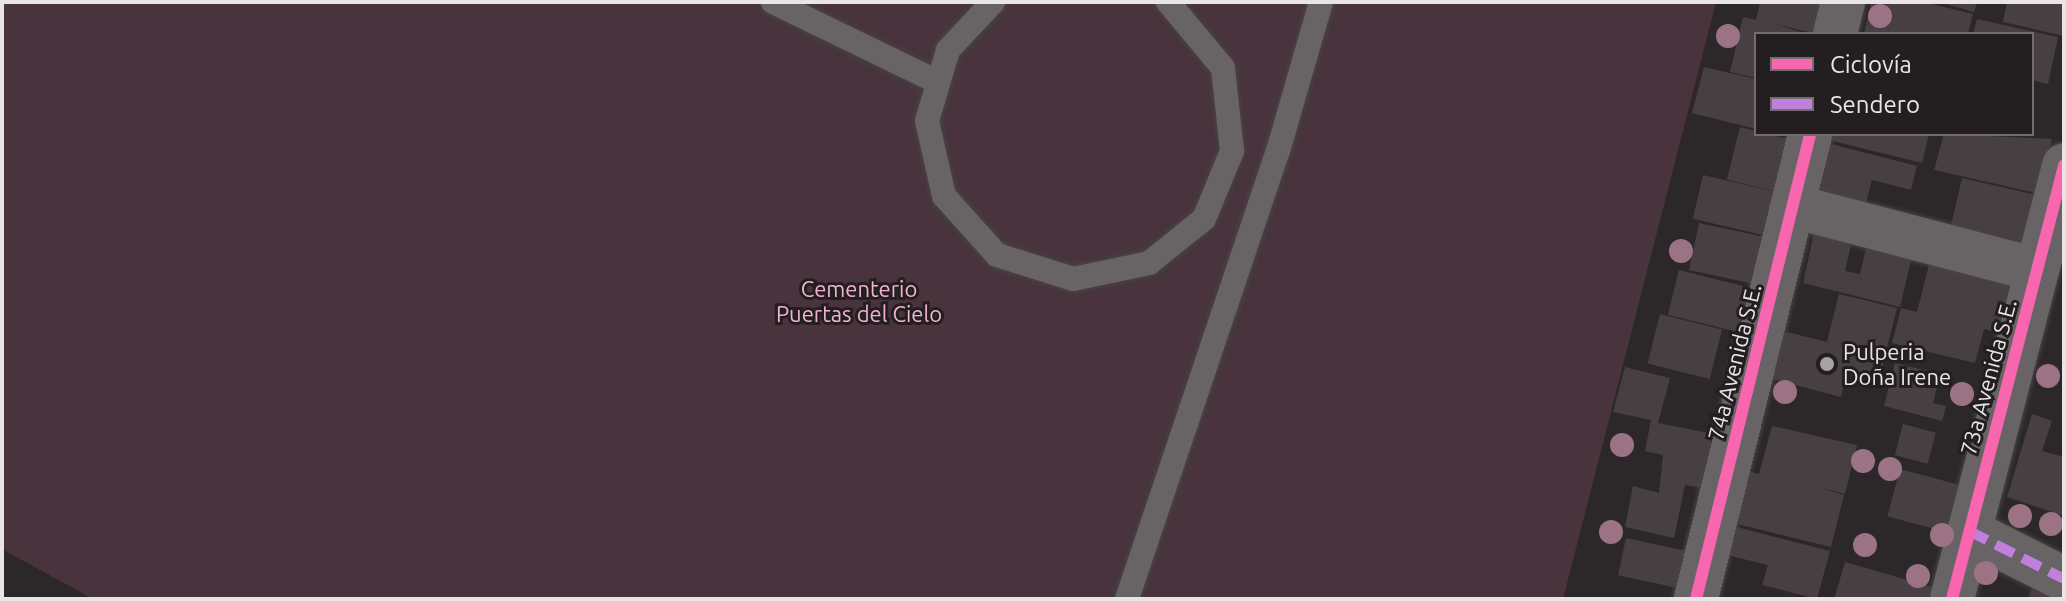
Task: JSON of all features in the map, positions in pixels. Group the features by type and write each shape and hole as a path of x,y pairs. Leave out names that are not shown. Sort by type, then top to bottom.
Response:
{"street":[{"path":"1836,32 1843,2"},
{"name":"74a Avenida S.E.","path":"1696,599 1810,136"},
{"name":"73a Avenida S.E.","path":"1952,599 2064,165"},
{"path":"1793,206 2037,270"},
{"path":"1969,531 2064,579"}],"lane":[{"path":"773,2 938,82"},
{"path":"993,2 948,50 927,121 944,196 997,255 1073,279 1149,263 1204,219 1232,151 1223,68 1168,2"},
{"path":"1127,599 1278,151 1321,2"},
{"path":"1232,151 1278,151"}],"green space":[{"name":"Cementerio Puertas del Cielo","path":"2,2 1716,2 1563,599 93,599 2,549"}],"building":[{"path":"1760,2 1834,2 1818,32 1775,24 1801,32 1754,32 1754,78 1730,72 1743,17 1756,20"},
{"path":"1871,2 1924,2 1973,14 1968,32 1864,32"},
{"path":"1939,2 1977,2 1974,12"},
{"path":"2007,2 2064,2 2064,36 2003,22"},
{"path":"1977,19 2058,37 2048,84 2034,80 2034,32 1974,32"},
{"path":"1704,67 1754,79 1754,128 1692,113"},
{"path":"1740,127 1754,130 1754,136 1776,136 1798,142 1785,194 1727,179"},
{"path":"1826,136 1929,136 1922,163 1825,139"},
{"path":"1943,136 2052,139 2036,193 1934,170"},
{"path":"1823,142 1917,166 1911,190 1872,180 1864,210 1811,196"},
{"path":"1703,175 1785,194 1775,238 1693,219"},
{"path":"1962,178 2036,195 2024,248 1950,231"},
{"path":"1699,223 1776,239 1766,286 1689,270"},
{"path":"1814,233 1852,241 1845,271 1860,274 1867,245 1912,256 1900,307 1803,283"},
{"path":"1930,261 2014,281 2002,333 1984,329 1975,363 1892,343 1901,308 1917,312"},
{"path":"1679,270 1749,287 1738,332 1668,315"},
{"name":"Pulperia Doña Irene","path":"1839,294 1897,308 1885,355 1837,344 1885,357 1879,380 1847,371 1841,397 1768,378 1779,330 1827,342"},
{"path":"1660,314 1722,329 1710,379 1648,363"},
{"path":"1895,363 1940,374 1933,403 1946,406 1942,421 1884,406"},
{"path":"1625,367 1670,378 1658,423 1714,434 1701,488 1685,485 1674,538 1625,527 1633,486 1659,493 1663,455 1645,451 1651,420 1613,412"},
{"path":"2032,414 2052,421 2042,451 2064,457 2064,516 2007,497"},
{"path":"1903,424 1936,433 1928,464 1895,455"},
{"path":"1772,426 1857,445 1845,494 1814,486 1844,495 1831,547 1725,521 1738,469 1759,474"},
{"path":"1900,469 1962,486 1949,533 1887,516"},
{"path":"1725,524 1830,551 1817,599 1762,585 1768,565 1718,553"},
{"path":"1626,538 1691,552 1683,589 1618,575"},
{"path":"1845,562 1936,588 1933,599 1834,599"},
{"path":"2037,574 2064,599 2028,599"}],"marked path":[{"path":"1969,531 2064,579"}],"cycle path":[{"path":"1696,599 1810,136"},
{"path":"1952,599 2064,165"}],"place":[{"name":"Pulperia Doña Irene","path":"1827,364"}]}
